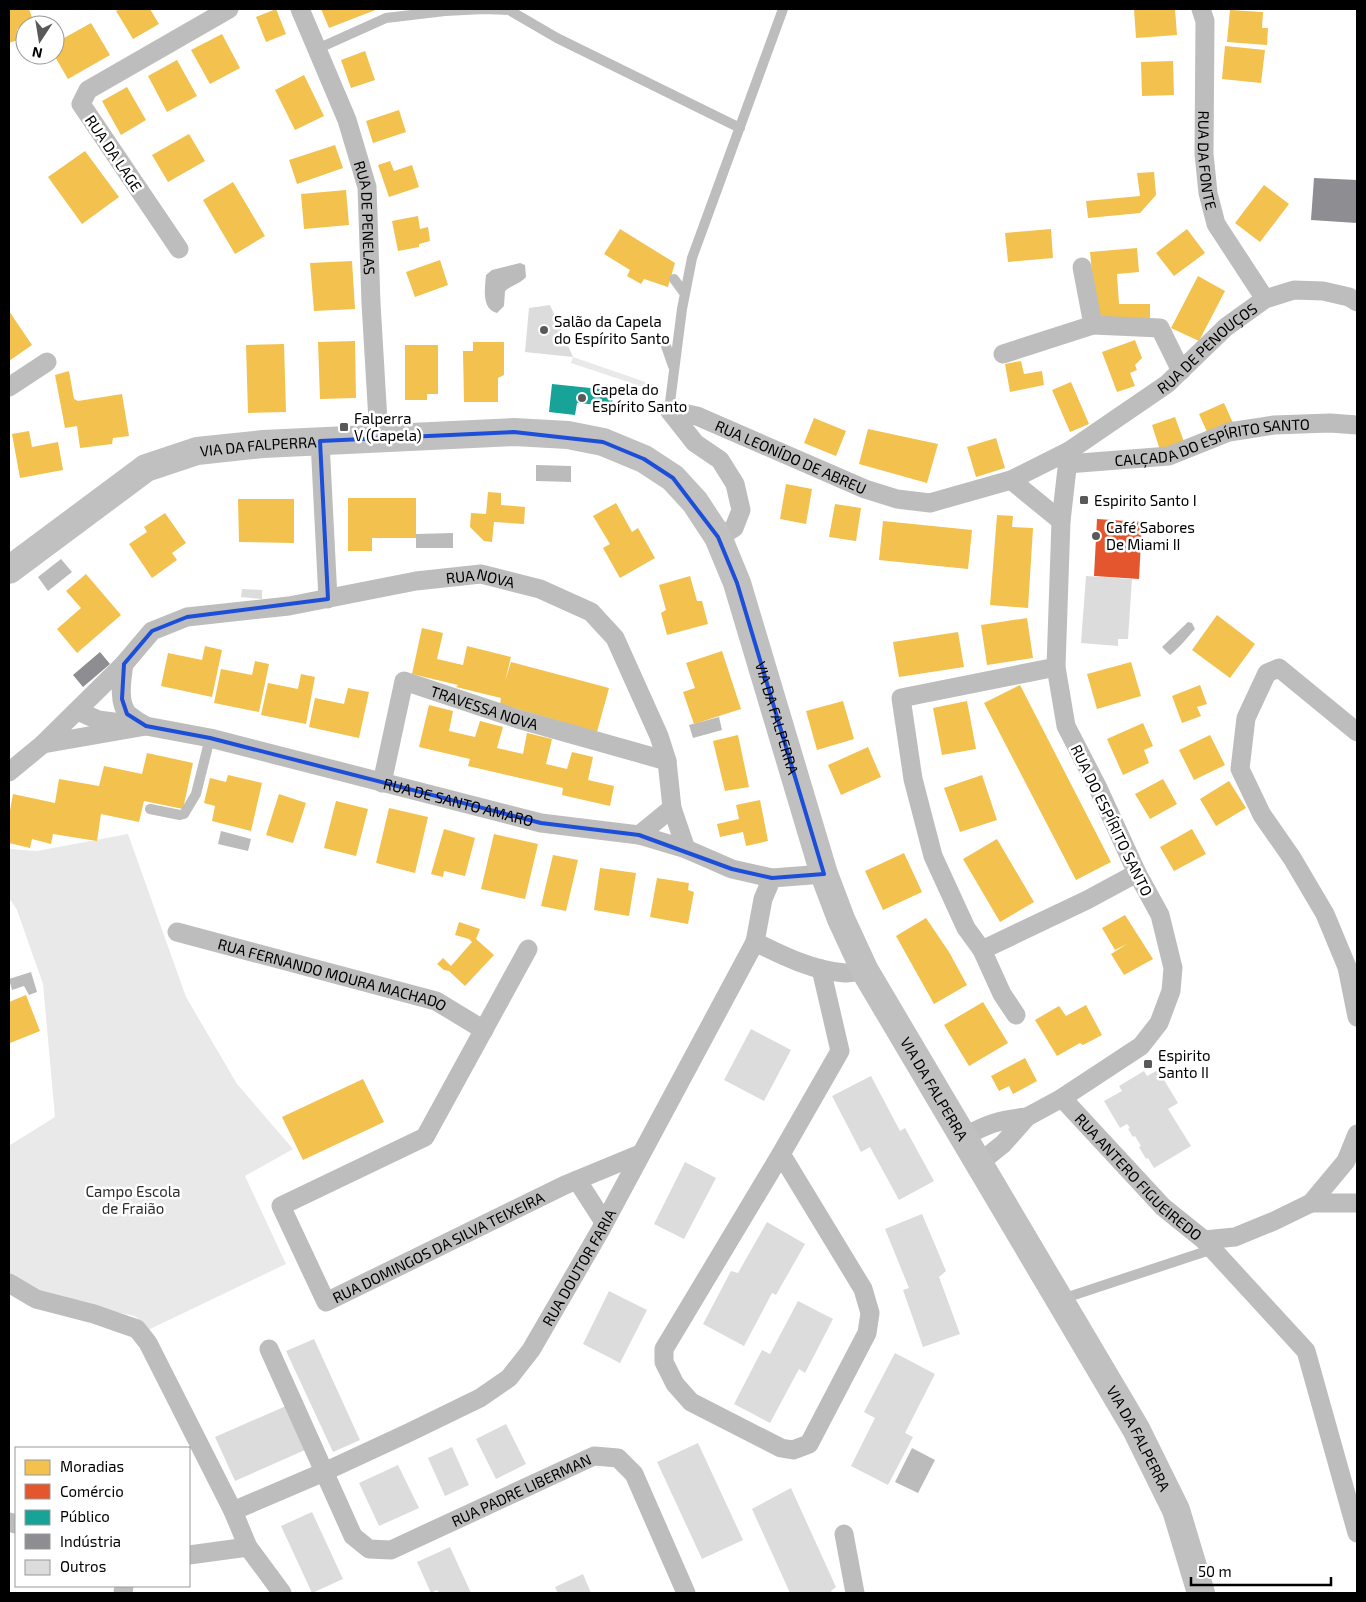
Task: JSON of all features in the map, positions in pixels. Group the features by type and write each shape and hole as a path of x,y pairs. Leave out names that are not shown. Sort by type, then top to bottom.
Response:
{"main road":[{"name":"VIA DA FALPERRA","path":"9,570 146,468 197,451 263,444 514,432 568,435 604,442 644,459 673,478 695,502 718,537 737,583 824,874 840,919 865,971 1136,1429 1176,1510 1201,1593"}],"street":[{"name":"RUA DA LAGE","path":"179,249 81,104 88,90 229,9"},
{"name":"RUA DE PENELAS","path":"300,9 347,120 367,188 371,303 379,438"},
{"name":"RUA DA FONTE","path":"1201,9 1205,21 1204,154 1208,193 1216,224 1265,299"},
{"path":"1082,267 1092,325"},
{"name":"RUA DE PENOUÇOS","path":"1068,457 1167,384 1226,327 1265,299 1294,290 1322,290 1349,297 1357,302"},
{"path":"1003,354 1092,325 1160,328 1181,371"},
{"path":"9,386 47,362"},
{"name":"RUA LEONÍDO DE ABREU","path":"669,410 697,416 865,488 898,498 930,503 1011,480 1068,457"},
{"name":"RUA LEONÍDO DE ABREU","path":"669,410 695,443 720,460 735,484 740,510 734,528 718,537"},
{"name":"CALÇADA DO ESPÍRITO SANTO","path":"1068,457 1169,456 1229,432 1274,425 1330,423 1357,425"},
{"path":"320,441 328,599"},
{"name":"RUA DO ESPÍRITO SANTO","path":"1027,1117 1062,1098 1141,1046 1158,1023 1170,991 1173,968 1160,916 1137,873 1066,726 1056,668 1061,520 1068,457"},
{"path":"1011,480 1061,520"},
{"name":"RUA NOVA","path":"43,744 124,664 152,631 187,617 289,606 416,581 481,574 540,589 591,612 615,638 659,736 667,760 672,808 686,849"},
{"path":"124,664 120,686 122,700 127,714 146,726"},
{"path":"1016,1015 1002,994 982,950 966,928 933,856 912,779 901,698 1056,668"},
{"path":"1357,732 1279,668 1268,673 1246,718 1240,769 1262,815 1292,858 1325,914 1347,967 1357,1017"},
{"name":"TRAVESSA NOVA","path":"382,783 404,680 518,720 667,760"},
{"name":"RUA DE SANTO AMARO","path":"78,711 98,720 146,726 210,738 541,823 639,835 686,849 732,869 772,878 824,874"},
{"path":"9,772 43,744 146,726"},
{"path":"639,835 672,808"},
{"path":"982,950 1087,900 1137,873"},
{"name":"RUA DOUTOR FARIA","path":"233,1511 324,1472 480,1398 509,1378 531,1350 604,1222 755,942 763,899 772,878"},
{"name":"RUA FERNANDO MOURA MACHADO","path":"177,932 436,1001 484,1030"},
{"path":"755,942 777,953 821,969 846,973 865,971"},
{"name":"RUA DOMINGOS DA SILVA TEIXEIRA","path":"528,949 425,1137 281,1206 326,1302 577,1180 640,1154"},
{"path":"781,1154 863,1289 870,1313 867,1333 809,1444 792,1450 781,1448 691,1402 675,1384 664,1362 664,1349 781,1154 840,1051 821,969"},
{"name":"RUA ANTERO FIGUEIREDO","path":"1062,1098 1163,1207 1208,1244 1235,1237 1311,1203 1346,1161 1357,1134"},
{"path":"963,1137 1004,1119 1027,1117"},
{"path":"978,1164 1003,1144 1027,1117"},
{"path":"577,1180 604,1222"},
{"path":"1311,1203 1357,1203"},
{"path":"1208,1244 1306,1351 1357,1533"},
{"path":"9,1283 36,1299 94,1314 138,1329 148,1343 233,1511 248,1547 282,1593"},
{"name":"RUA PADRE LIBERMAN","path":"269,1349 352,1536 369,1549 392,1550 594,1456 618,1458 634,1474 686,1593"},
{"path":"844,1534 855,1593"},
{"path":"190,1555 248,1547"}],"lane":[{"path":"669,410 685,294 692,258 783,9"},
{"path":"317,49 386,18 445,11 509,10 557,38 740,128"},
{"path":"674,280 685,294"},
{"path":"666,346 674,370"},
{"path":"150,809 180,815 184,814 196,794 210,738"},
{"path":"1059,1300 1208,1244"}],"highlighted area":[{"path":"514,432 603,442 644,459 673,478 718,537 737,583 824,874 772,878 732,869 639,835 541,823 210,738 146,726 127,714 122,699 124,664 152,631 187,617 328,599 320,441"}],"green space":[{"path":"573,357 660,387 658,392 571,363"},
{"name":"Campo Escola de Fraião","path":"128,834 186,997 237,1084 293,1149 245,1176 286,1264 148,1330 135,1316 39,1296 9,1279 9,1144 55,1117 43,984 17,910 9,898 9,849 37,851"}],"shaded area":[{"path":"520,263 525,265 526,277 505,291 504,306 497,313 492,311 486,303 485,297 486,275 492,270"},
{"path":"536,465 571,466 571,482 536,481"},
{"path":"453,533 453,548 416,548 416,534"},
{"path":"61,559 72,572 48,591 38,577"},
{"path":"1188,622 1192,623 1195,629 1170,655 1162,647"},
{"path":"719,717 722,730 693,738 689,725"},
{"path":"221,831 251,839 248,851 218,844"},
{"path":"31,972 37,992 29,995 24,986 12,990 9,979"},
{"path":"912,1448 935,1460 918,1493 895,1482"}],"building: Moradias":[{"path":"9,9 29,9 31,15 15,15 15,41 9,43"},
{"path":"120,9 150,9 159,24 133,39 116,11"},
{"path":"276,9 286,34 266,42 256,17"},
{"path":"321,9 378,9 329,28"},
{"path":"1134,9 1175,9 1177,35 1136,38"},
{"path":"1230,10 1263,12 1262,28 1268,28 1267,45 1227,42"},
{"path":"91,23 110,55 68,79 60,65 65,65 65,37"},
{"path":"222,34 240,68 210,84 191,50"},
{"path":"1225,46 1265,50 1261,83 1222,79"},
{"path":"365,51 375,80 351,88 341,60"},
{"path":"177,60 197,96 167,112 148,76"},
{"path":"1173,61 1174,95 1142,96 1141,62"},
{"path":"304,75 324,116 295,130 275,90"},
{"path":"127,87 146,120 121,135 102,101"},
{"path":"399,110 406,132 373,143 366,121"},
{"path":"189,134 205,161 168,182 152,155"},
{"path":"335,145 343,168 297,184 289,160"},
{"path":"85,151 119,197 82,224 48,177"},
{"path":"390,161 394,171 412,165 419,187 389,197 378,165"},
{"path":"1154,172 1156,195 1140,213 1088,218 1086,201 1140,196 1137,173"},
{"path":"233,182 265,236 235,254 203,200"},
{"path":"1264,185 1289,204 1260,242 1235,223"},
{"path":"346,190 349,225 304,229 301,194"},
{"path":"418,216 420,229 428,227 430,241 419,244 419,247 398,251 392,221"},
{"path":"620,229 675,263 668,287 644,279 641,284 627,276 630,270 604,254"},
{"path":"1051,229 1053,258 1008,262 1005,233"},
{"path":"1187,229 1205,253 1174,276 1156,253"},
{"path":"1137,248 1139,272 1117,274 1119,304 1150,304 1150,323 1097,322 1090,252"},
{"path":"440,260 448,285 415,297 406,272"},
{"path":"352,261 355,309 314,311 310,263"},
{"path":"1198,276 1225,291 1199,341 1171,328"},
{"path":"9,311 32,345 9,361"},
{"path":"1135,340 1142,358 1135,365 1137,370 1130,373 1135,386 1117,392 1102,352"},
{"path":"355,341 356,398 320,399 318,342"},
{"path":"473,342 504,342 504,375 498,378 498,402 464,402 463,351 473,351"},
{"path":"284,344 286,412 248,413 246,345"},
{"path":"405,345 438,345 438,394 427,394 427,400 405,400"},
{"path":"1021,361 1024,374 1042,371 1044,385 1010,392 1005,364"},
{"path":"69,371 74,399 78,401 122,394 129,436 113,438 112,444 80,448 77,426 65,428 55,375"},
{"path":"1071,382 1089,424 1070,432 1052,390"},
{"path":"1224,403 1233,423 1208,434 1199,414"},
{"path":"1175,417 1184,442 1160,450 1152,425"},
{"path":"814,418 846,431 836,456 804,443"},
{"path":"868,429 938,444 927,483 859,464"},
{"path":"29,431 32,447 58,442 63,470 20,478 12,434"},
{"path":"996,438 1005,468 976,477 967,447"},
{"path":"786,484 812,489 806,524 780,519"},
{"path":"488,492 501,493 501,505 525,507 524,524 494,522 492,542 484,541 470,527 471,513 486,514"},
{"path":"348,498 416,498 416,538 372,538 372,551 348,551"},
{"path":"238,499 294,499 294,543 239,542"},
{"path":"616,503 632,532 638,528 655,558 620,578 603,548 610,544 593,516"},
{"path":"835,504 861,508 856,541 829,537"},
{"path":"165,513 186,543 172,553 177,560 152,578 129,544 147,532 144,527"},
{"path":"997,515 1013,516 1012,527 1033,528 1028,608 990,605"},
{"path":"883,521 972,530 968,569 879,560"},
{"path":"86,574 121,615 77,653 57,629 81,608 66,591"},
{"path":"690,576 697,601 702,601 708,624 667,635 661,613 666,610 659,585"},
{"path":"1217,615 1255,644 1230,678 1192,650"},
{"path":"1027,618 1033,658 987,665 981,625"},
{"path":"422,628 443,633 437,659 463,665 467,646 511,657 505,681 511,662 609,688 597,732 500,704 501,698 412,674"},
{"path":"958,632 964,667 899,677 893,642"},
{"path":"205,646 222,650 212,697 161,686 168,653 202,660"},
{"path":"722,651 741,709 694,724 683,692 695,688 686,663"},
{"path":"255,661 269,664 259,712 214,703 221,669 252,675"},
{"path":"1131,662 1141,696 1097,709 1087,674"},
{"path":"301,674 315,677 306,724 261,715 268,683 298,689"},
{"path":"1020,685 1111,862 1076,880 984,703"},
{"path":"1200,685 1207,704 1197,707 1201,716 1182,723 1172,696"},
{"path":"348,688 369,692 359,738 309,727 315,698 344,704"},
{"path":"843,701 854,739 817,750 806,711"},
{"path":"967,701 976,749 942,755 933,708"},
{"path":"429,705 453,711 449,731 475,737 480,721 503,727 497,748 523,754 527,733 552,739 546,764 567,769 572,752 593,757 588,780 614,786 610,806 562,795 563,788 468,766 470,759 419,747"},
{"path":"1143,723 1153,746 1144,750 1149,763 1123,775 1107,739"},
{"path":"738,735 749,787 725,791 713,741"},
{"path":"1210,735 1225,765 1194,780 1179,750"},
{"path":"868,747 881,777 841,795 828,765"},
{"path":"147,753 193,763 183,809 144,801 139,822 101,814 97,841 53,834 51,844 32,839 30,848 9,843 9,816 13,794 55,803 59,779 99,786 104,766 142,774"},
{"path":"228,775 262,783 251,831 212,821 215,806 204,803 210,778 226,782"},
{"path":"982,775 997,820 960,832 944,788"},
{"path":"1163,779 1177,804 1150,819 1135,794"},
{"path":"1229,781 1246,808 1216,826 1200,799"},
{"path":"279,794 306,803 293,843 266,835"},
{"path":"760,800 768,841 746,846 743,832 720,837 717,824 739,819 736,805"},
{"path":"336,801 368,809 356,856 324,848"},
{"path":"389,808 428,817 415,873 376,863"},
{"path":"444,829 475,838 465,876 444,871 443,877 431,874"},
{"path":"1192,829 1206,854 1174,871 1160,847"},
{"path":"494,834 538,844 525,899 481,889"},
{"path":"997,839 1034,902 1000,922 963,859"},
{"path":"904,853 922,892 883,910 865,871"},
{"path":"553,855 578,860 566,911 541,906"},
{"path":"600,868 636,873 629,916 594,910"},
{"path":"657,878 689,883 688,890 694,892 688,924 650,917"},
{"path":"1125,915 1153,959 1124,975 1111,954 1127,944 1115,950 1102,928"},
{"path":"926,918 949,952 967,985 934,1004 896,936"},
{"path":"459,922 480,929 476,939 494,955 465,986 449,971 444,970 437,964 443,958 451,966 472,942 469,939 455,935"},
{"path":"26,995 40,1031 10,1043 9,1002"},
{"path":"983,1002 1008,1043 969,1066 944,1025"},
{"path":"1086,1005 1102,1035 1083,1045 1080,1043 1057,1056 1035,1020 1059,1006 1066,1016"},
{"path":"1025,1058 1037,1081 1013,1094 1009,1086 999,1091 991,1076"},
{"path":"363,1079 384,1122 303,1160 282,1117"}],"building: Comércio":[{"path":"1097,519 1142,522 1139,579 1094,576"}],"building: Público":[{"name":"Capela do Espírito Santo","path":"552,384 613,392 612,406 577,403 575,415 549,412"}],"building: Indústria":[{"path":"1314,178 1357,180 1357,223 1311,220"},
{"path":"100,652 110,664 83,687 73,675"}],"building: Outros":[{"name":"Salão da Capela do Espírito Santo","path":"550,305 573,357 525,352 529,308"},
{"path":"1086,576 1132,579 1128,639 1118,639 1118,646 1081,643"},
{"path":"242,589 262,590 262,599 241,597"},
{"path":"751,1029 791,1050 764,1101 724,1080"},
{"path":"1158,1070 1178,1103 1168,1109 1191,1146 1154,1168 1148,1158 1146,1159 1135,1136 1133,1137 1128,1129 1130,1128 1127,1124 1120,1128 1104,1101 1122,1091 1119,1086 1144,1071 1147,1076"},
{"path":"871,1076 900,1131 905,1128 934,1181 899,1200 870,1147 861,1152 832,1096"},
{"path":"685,1162 716,1178 684,1239 654,1224"},
{"path":"922,1214 946,1271 939,1277 960,1334 923,1347 903,1290 909,1288 885,1229"},
{"path":"767,1222 805,1244 776,1295 772,1293 744,1346 703,1324 731,1271 738,1273"},
{"path":"609,1291 647,1310 620,1363 583,1344"},
{"path":"798,1301 833,1319 805,1373 799,1369 770,1423 734,1404 762,1350 770,1354"},
{"path":"314,1339 360,1440 333,1452 286,1351"},
{"path":"895,1353 935,1374 905,1433 913,1437 888,1485 851,1466 875,1418 864,1412"},
{"path":"286,1406 305,1450 235,1481 215,1437"},
{"path":"506,1424 526,1464 496,1479 476,1439"},
{"path":"698,1443 743,1540 702,1559 657,1462"},
{"path":"452,1447 469,1485 445,1496 428,1458"},
{"path":"398,1465 419,1508 379,1526 359,1483"},
{"path":"791,1488 836,1587 831,1591 832,1593 790,1593 752,1509"},
{"path":"312,1512 343,1579 312,1593 281,1526"},
{"path":"450,1547 471,1593 439,1593 437,1590 431,1593 417,1562"},
{"path":"583,1574 591,1593 558,1593 555,1587"}],"place":[{"name":"Salão da Capela do Espírito Santo","path":"544,330"},
{"name":"Capela do Espírito Santo","path":"582,398"},
{"name":"Falperra V (Capela)","path":"344,427"},
{"name":"Espirito Santo I","path":"1084,500"},
{"name":"Café Sabores De Miami II","path":"1096,536"},
{"name":"Espirito Santo II","path":"1148,1064"}]}
